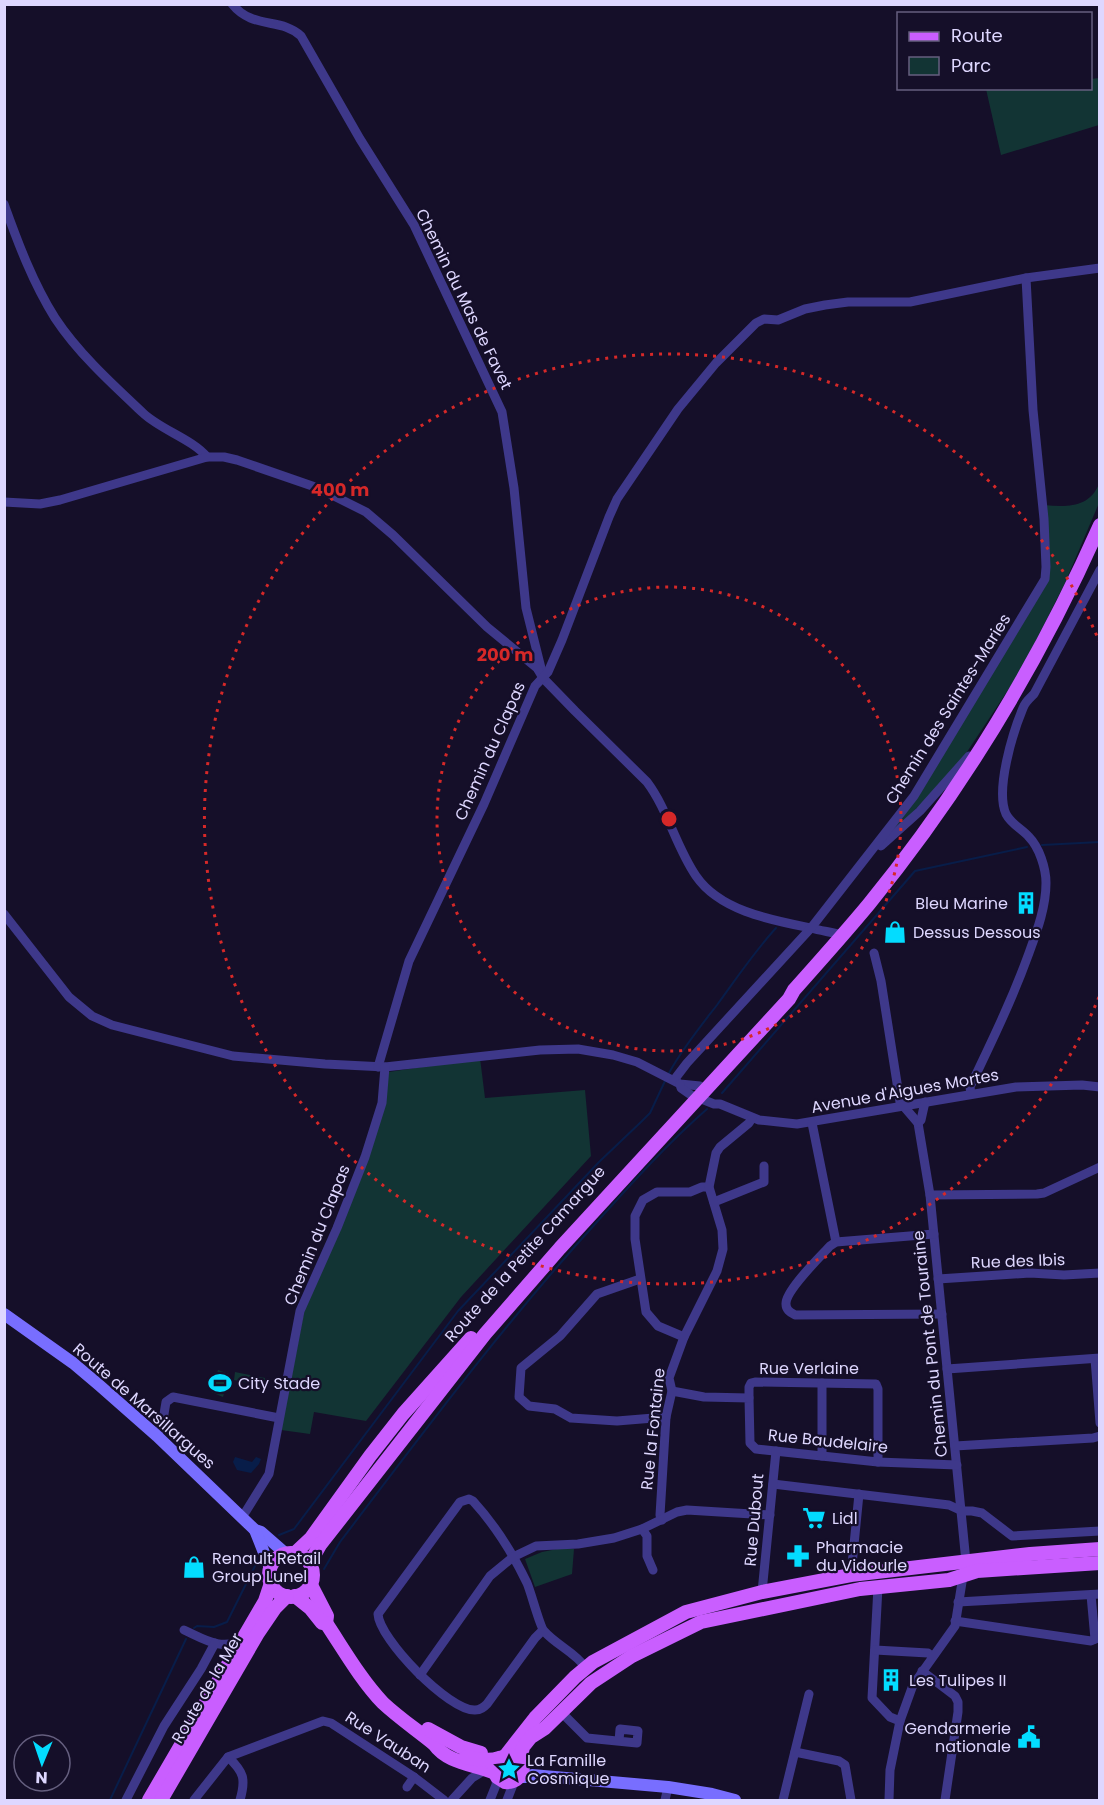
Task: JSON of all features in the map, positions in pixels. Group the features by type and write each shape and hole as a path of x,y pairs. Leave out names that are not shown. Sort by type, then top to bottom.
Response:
{"main road":[{"name":"Route de la Petite Camargue","path":"311,1565 320,1545 485,1334 784,996 794,990 870,903 931,821 1020,683 1065,599 1100,525"},
{"name":"Route de la Petite Camargue","path":"290,1553 311,1538 403,1414 555,1244 699,1092"},
{"name":"Route de Marsillargues","path":"4,1314 73,1363 157,1436 243,1516 255,1530 270,1568"},
{"name":"Route de Marsillargues","path":"255,1530 290,1553"},
{"path":"493,1773 495,1765 518,1742 518,1738 555,1697 586,1668 618,1648 686,1612 762,1592 851,1575 1100,1549"},
{"path":"291,1596 304,1592 311,1585 313,1575 308,1560 290,1553 273,1562 270,1568 271,1583 277,1592 291,1596 310,1608 322,1623 326,1623 383,1702 438,1749 470,1771 493,1773 505,1782 522,1773 668,1787 735,1800"},
{"path":"522,1773 523,1747 526,1742 562,1713 591,1683 632,1656 686,1629 726,1616 860,1589 949,1580 963,1576 973,1564 1100,1563"},
{"name":"Route de la Mer","path":"149,1800 265,1601 271,1583"},
{"path":"311,1585 327,1616 326,1623"},
{"name":"Route de la Mer","path":"161,1800 258,1633 275,1608 291,1596"},
{"path":"408,1724 425,1727 461,1747 480,1753 498,1750 513,1738 518,1738"},
{"path":"434,1744 440,1744 468,1758 481,1760 514,1756 522,1773"}],"street":[{"name":"Chemin du Mas de Favet","path":"232,4 238,12 254,21 294,30 301,36 360,139 414,225 453,305 502,412 514,488 526,608 543,678"},
{"path":"4,204 27,263 54,317 71,340 145,415 170,433 201,450 207,457"},
{"name":"Chemin du Clapas","path":"243,1516 269,1474 300,1311 337,1228 365,1157 382,1104 382,1067 409,961 484,804 535,686 548,672 617,499 678,410 736,341 764,319 778,320 805,309 825,305 920,300 1026,278 1100,268"},
{"name":"Chemin des Saintes-Maries","path":"677,1082 687,1063 811,928 914,796 1045,579 1044,528 1033,410 1026,278"},
{"path":"4,502 40,504 60,500 207,457 224,457 318,488 366,512 393,535 487,627 537,668 543,678 647,782 657,795 695,874 708,890 724,902 740,909 773,920 842,935"},
{"path":"971,1094 970,1087 1009,1006 1039,926 1046,882 1038,850 1031,838 1012,823 1005,809 1003,787 1011,747 1024,705 1034,694 1100,570"},
{"path":"864,861 920,811 992,728"},
{"path":"4,914 69,997 92,1016 112,1025 233,1056 382,1067 540,1050 578,1049 637,1062 677,1082"},
{"path":"874,953 881,981 900,1102 913,1120 918,1123"},
{"name":"Avenue d'Aigues Mortes","path":"677,1082 699,1092 714,1104 720,1104 752,1118 783,1124 812,1122 1024,1086 1100,1087"},
{"name":"Chemin du Pont de Touraine","path":"925,1102 921,1120 918,1123 930,1195 962,1511 973,1564"},
{"path":"684,1337 658,1326 646,1312 635,1239 636,1216 643,1200 657,1192 690,1192 709,1187 716,1153 752,1118"},
{"path":"812,1122 836,1242"},
{"path":"714,1202 764,1182 764,1166"},
{"path":"930,1195 1044,1193 1100,1167"},
{"name":"Rue la Fontaine","path":"662,1520 660,1515 666,1417 672,1391 669,1378 684,1337 717,1271 723,1249 722,1230 709,1187"},
{"path":"934,1234 836,1242 790,1293 786,1302 787,1310 795,1315 942,1314"},
{"name":"Rue des Ibis","path":"938,1279 1030,1273 1064,1275 1100,1273"},
{"path":"640,1279 597,1294 560,1336 521,1368 518,1393 522,1401 529,1406 555,1409 571,1418 616,1421 666,1417"},
{"path":"947,1369 1097,1358 1100,1423"},
{"name":"Rue Verlaine","path":"749,1398 749,1387 755,1382 876,1384 878,1389 878,1462"},
{"path":"822,1383 822,1456"},
{"path":"672,1391 704,1397 749,1398"},
{"path":"157,1436 162,1426 166,1402 173,1397 279,1419"},
{"name":"Rue Baudelaire","path":"749,1398 750,1443 756,1449 878,1462 957,1465"},
{"path":"955,1446 1100,1436"},
{"name":"Rue Dubout","path":"762,1592 776,1451"},
{"path":"772,1484 949,1505 962,1511 972,1510 982,1513 1012,1536 1100,1532"},
{"path":"851,1575 859,1494"},
{"path":"543,1630 488,1704 481,1709 473,1710 442,1693 420,1675 393,1645 379,1622 378,1614 460,1502 464,1499 473,1501 492,1524 513,1557 527,1583 543,1630 581,1660 586,1668"},
{"path":"420,1675 490,1576 513,1557 536,1546 578,1544 614,1538 687,1510 770,1515"},
{"path":"642,1529 647,1536 647,1556 653,1570"},
{"path":"889,1800 890,1770 900,1720 913,1685 952,1629 963,1576"},
{"path":"878,1587 872,1698 890,1717 900,1720"},
{"path":"955,1621 1091,1641 1097,1638 1096,1594 958,1602"},
{"path":"184,1630 219,1644"},
{"name":"Route de la Mer","path":"219,1644 234,1644 242,1640"},
{"name":"Route de la Mer","path":"219,1644 226,1667"},
{"name":"Route de la Mer","path":"126,1800 164,1726 219,1644"},
{"path":"875,1650 928,1653 932,1656"},
{"path":"922,1671 955,1696 958,1702 945,1800"},
{"path":"783,1800 808,1694"},
{"path":"562,1713 584,1737 619,1741"},
{"name":"Rue Vauban","path":"194,1800 228,1757 290,1732 327,1721 414,1777 444,1800"},
{"path":"795,1752 839,1761 845,1765 851,1800"},
{"path":"228,1757 241,1772 245,1784 240,1800"},
{"path":"452,1800 470,1771"},
{"path":"490,1800 493,1773"},
{"path":"507,1800 522,1773"},
{"path":"407,1787 414,1777"},
{"path":"665,1800 668,1787"}],"green space":[{"path":"1099,78 1099,125 1001,155 986,90 1092,90 1092,79"},
{"path":"1099,484 1099,503 1065,583 1020,672 957,767 884,841 1031,606 1044,589 1047,580 1044,505 1069,506 1083,502 1095,492"},
{"path":"480,1058 485,1098 585,1090 591,1156 461,1297 366,1421 314,1412 310,1434 281,1430 305,1307 344,1220 389,1072"},
{"name":"City Stade","path":"218,1370 229,1374 223,1397 211,1392"},
{"path":"235,1372 265,1378 264,1386 234,1380"},
{"path":"557,1549 574,1549 572,1574 535,1587 525,1559"}],"water":[{"path":"235,1457 252,1462 256,1457 261,1459 251,1473 237,1470 233,1462"}],"waterway":[{"path":"1042,845 1100,842"},
{"path":"722,1093 915,871 1027,847"},
{"path":"669,1073 692,1038 776,928"},
{"path":"279,1535 294,1529 458,1311 599,1162 650,1113 665,1081"},
{"path":"324,1569 340,1542 402,1460 529,1300 636,1179 707,1109"},
{"path":"194,1628 197,1626 214,1627 227,1622 257,1558"},
{"path":"110,1800 186,1639"}],"place":[{"name":"Bleu Marine","path":"1026,903"},
{"name":"Dessus Dessous","path":"895,932"},
{"name":"City Stade","path":"220,1383"},
{"name":"Lidl","path":"814,1518"},
{"name":"Pharmacie du Vidourle","path":"798,1556"},
{"name":"Renault Retail Group Lunel","path":"194,1567"},
{"name":"Les Tulipes II","path":"891,1680"},
{"name":"Gendarmerie nationale","path":"1029,1737"},
{"name":"La Famille Cosmique","path":"509,1769"}]}
